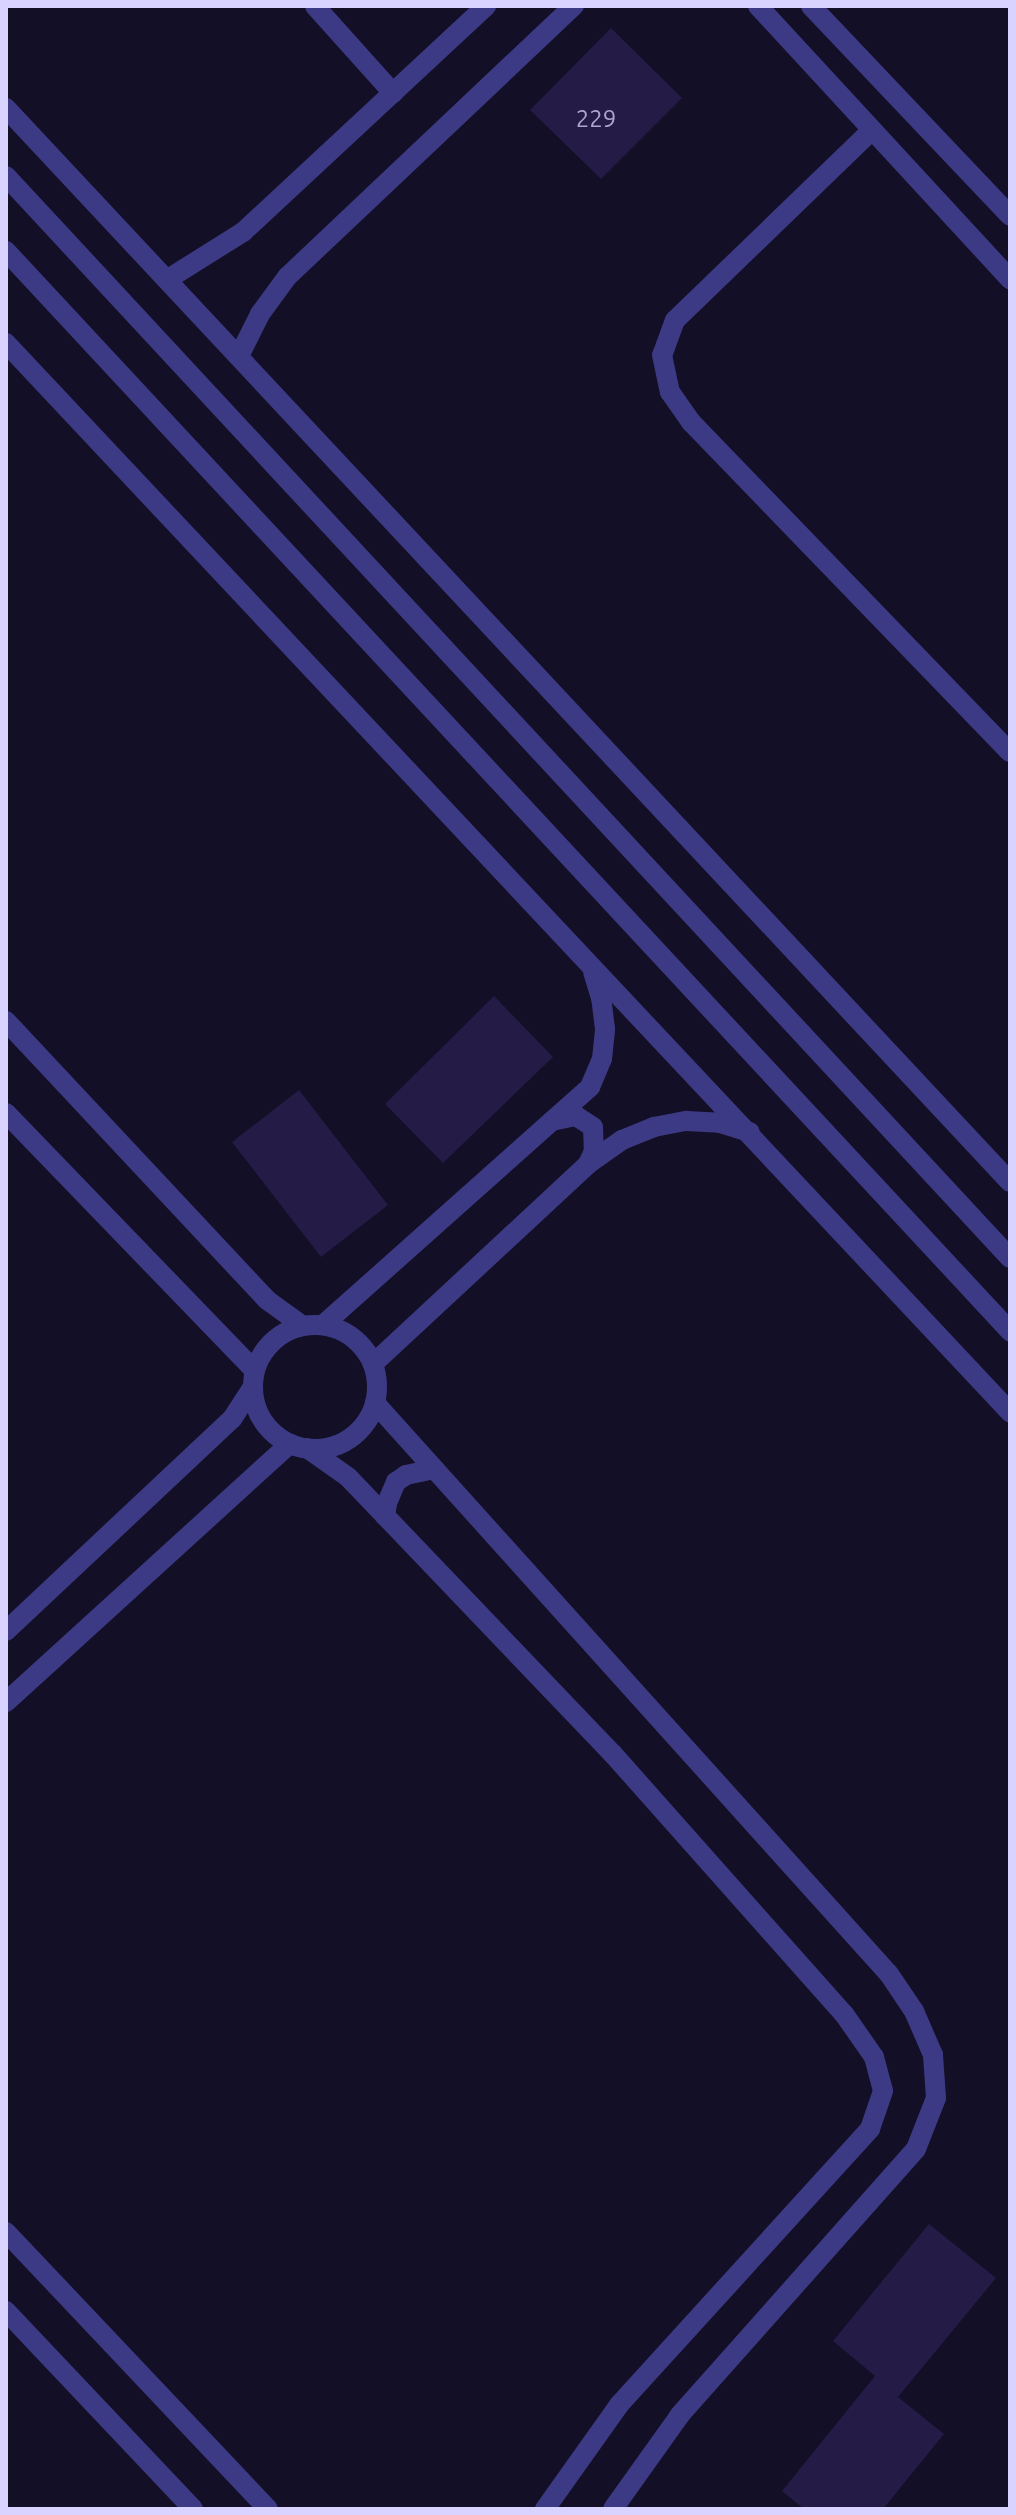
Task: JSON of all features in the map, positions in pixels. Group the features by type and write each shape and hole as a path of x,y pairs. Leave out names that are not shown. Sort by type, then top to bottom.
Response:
{"street":[{"path":"315,6 393,93"},
{"path":"168,279 243,232 486,6"},
{"path":"239,356 260,314 287,277 574,6"},
{"path":"758,6 1010,279"},
{"path":"811,6 1010,216"},
{"path":"6,108 1010,1182"},
{"path":"871,131 675,320 662,355 670,392 691,422 1010,752"},
{"path":"6,176 1010,1258"},
{"path":"6,251 1010,1331"},
{"path":"6,343 541,917 751,1133 1010,1412"},
{"path":"6,1631 232,1419 273,1340 313,1326 590,1087 602,1059 603,1013 590,964"},
{"path":"6,1021 267,1300 313,1326 350,1336 373,1364 377,1382 375,1403 355,1434 325,1448 298,1446 6,1702"},
{"path":"6,1113 253,1379 263,1421 348,1477 612,1753 844,2014 874,2057 883,2091 870,2129 619,2405 545,2509"},
{"path":"551,1121 576,1116 593,1127 594,1151 588,1164"},
{"path":"373,1364 588,1164 622,1140 654,1127 686,1121 720,1123 751,1133"},
{"path":"375,1403 889,1974 914,2011 933,2055 936,2098 916,2149 680,2415 613,2509"},
{"path":"385,1516 396,1482 406,1475 434,1469"},
{"path":"6,2232 268,2509"},
{"path":"6,2311 193,2509"}],"building":[{"path":"611,28 682,98 601,179 530,110"},
{"path":"494,996 553,1057 443,1163 385,1104"},
{"path":"299,1090 388,1205 321,1257 232,1142"},
{"path":"929,2224 996,2278 898,2397 944,2434 883,2509 804,2509 782,2491 875,2376 833,2341"}]}
